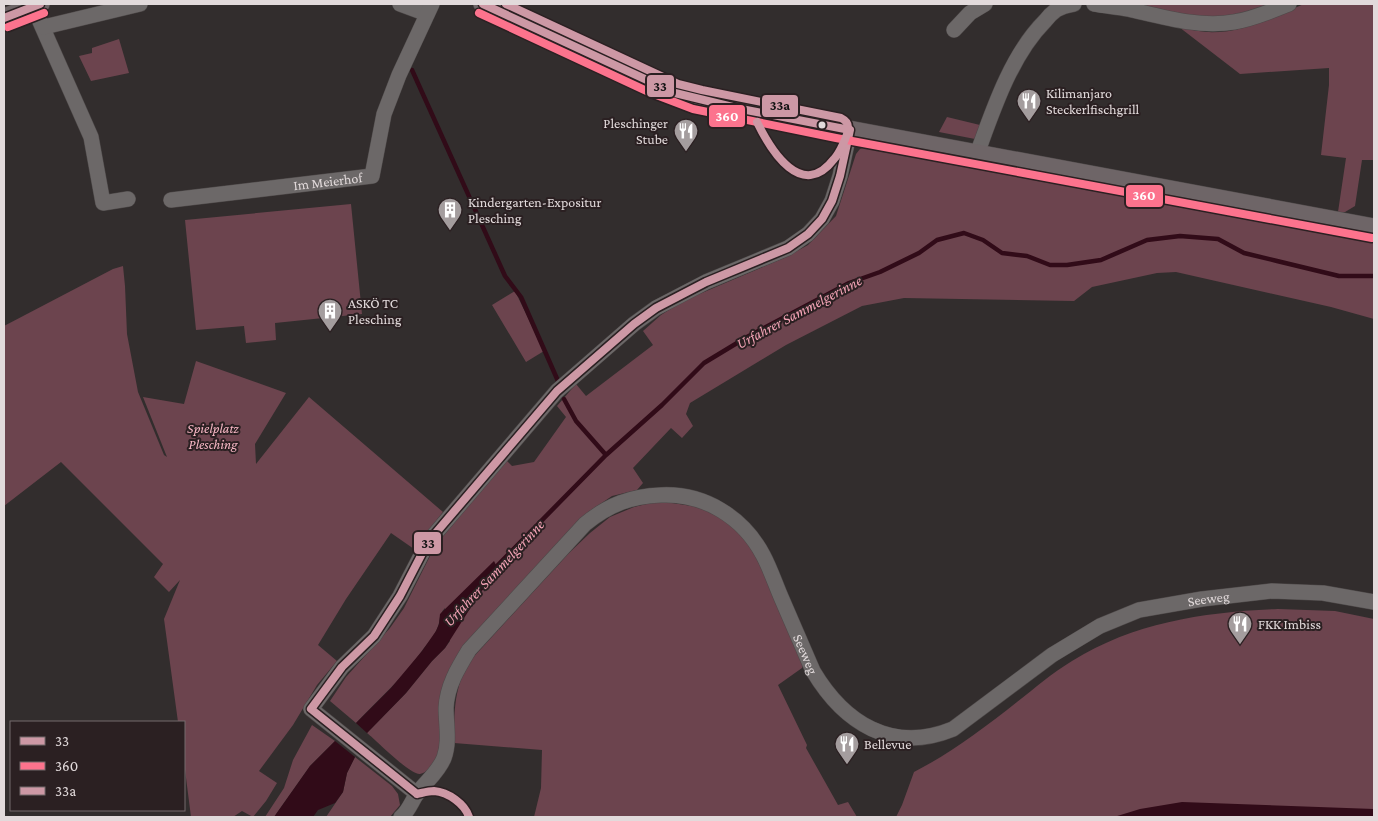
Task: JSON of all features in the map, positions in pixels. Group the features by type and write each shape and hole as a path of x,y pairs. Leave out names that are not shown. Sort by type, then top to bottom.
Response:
{"main road":[{"path":"483,4 675,93 696,100 1374,228"},
{"path":"4,18 37,5"}],"street":[{"path":"44,27 140,4"},
{"name":"Im Meierhof","path":"171,200 372,176 384,114 399,75 430,9 400,4"},
{"path":"954,30 970,13 985,4"},
{"path":"977,154 996,102 1013,68 1037,28 1055,10 1074,4"},
{"path":"1094,4 1128,9 1160,18 1209,24 1235,22 1289,4"},
{"path":"37,5 44,27 91,137 103,203 128,199"},
{"path":"417,794 312,709 342,667 374,636 400,596 428,542 557,391 634,324 656,308 706,282 788,248 808,234 822,219 832,201 840,176 850,130"},
{"name":"Seeweg","path":"401,817 438,769 444,757 447,744 446,706 448,692 458,668 469,650 585,524 598,513 616,503 637,498 671,494 694,498 726,512 741,525 751,536 763,555 813,670 823,688 847,714 865,726 907,739 922,739 953,729 1052,654 1100,626 1139,610 1202,599 1272,591 1323,592 1374,602"}],"green space":[{"path":"1125,4 1271,4 1245,14 1215,17 1185,15"},
{"path":"1304,4 1374,4 1374,160 1362,160 1355,206 1345,212 1338,212 1346,158 1321,155 1329,85 1329,68 1240,74 1179,27 1206,32 1232,30 1256,24"},
{"path":"119,39 129,73 91,81 79,56 92,53 92,48"},
{"path":"947,117 980,125 975,139 939,132"},
{"path":"872,143 1374,241 1374,319 1331,307 1176,272 1157,273 1092,287 1074,301 904,298 862,306 786,345 690,403 686,414 693,426 682,438 671,428 633,468 643,483 637,490 612,496 587,513 460,656 438,759 423,773 415,773 409,769 367,733 406,693 450,641 445,608 441,613 434,634 417,658 356,723 330,701 346,677 390,628 404,608 435,546 506,460 512,466 534,462 566,417 557,406 576,384 586,396 653,345 643,331 661,315 683,301 784,258 808,245 836,216 856,154 860,149"},
{"path":"351,204 362,314 275,323 276,340 246,343 244,326 196,330 185,220"},
{"name":"Spielplatz Plesching","path":"123,266 127,334 138,392 164,455 167,457 143,397 184,404 196,361 286,393 255,444 256,464 309,397 443,512 414,549 391,533 346,599 318,645 337,661 317,685 293,725 259,771 277,783 253,817 242,811 233,817 191,817 185,770 185,721 178,721 164,619 180,580 169,592 154,577 163,564 61,462 4,506 4,326 113,269"},
{"path":"515,291 544,351 526,362 492,305"},
{"path":"659,501 705,508 730,524 753,549 805,660 802,668 778,685 807,745 806,748 838,805 848,802 857,817 534,817 541,788 542,750 454,743 456,704 459,685 466,665 568,554 590,533 610,517 634,507"},
{"path":"1278,609 1335,611 1374,619 1374,817 896,817 914,772 967,740 1072,661 1120,637 1146,628 1197,616"},
{"path":"312,725 335,741 310,766 274,817 265,817 284,788 293,760"},
{"path":"355,757 392,786 398,794 400,805 390,817 326,817 343,792 347,773"}],"water":[{"path":"494,561 499,571 480,593 445,648 406,693 367,733 356,723 391,688 422,651 436,631 440,614"},
{"path":"335,741 355,757 347,773 343,792 335,803 318,810 313,817 274,817 310,766"},
{"path":"1182,802 1374,809 1374,817 1114,817 1140,809"}],"waterway":[{"path":"412,70 505,276 521,297 558,381"},
{"name":"Urfahrer Sammelgerinne","path":"493,570 606,455 662,405 704,363 747,337 849,283 880,272 919,253 937,240 964,233 983,240 1002,253 1027,256 1050,265 1067,265 1101,260 1147,240 1180,236 1218,239 1244,253 1339,276 1374,276"},
{"path":"564,399 576,421 606,455"}],"transit line":[{"name":"33","path":"4,18 40,4"},
{"name":"33","path":"483,4 675,93 741,109 850,130"},
{"name":"33a","path":"506,4 678,84 841,118 847,122 848,130 843,144 834,159 822,171 810,175 799,173 779,158 757,122"},
{"name":"360","path":"8,27 44,13"},
{"name":"360","path":"479,13 651,93 693,109 836,138 1372,238"},
{"name":"33","path":"311,709 342,667 374,636 400,596 428,542 557,391 634,324 656,308 706,282 788,248 808,234 822,219 832,201 840,176 850,130"},
{"name":"33","path":"311,709 417,794"},
{"name":"33","path":"417,794 434,791 445,794 460,803 469,817"}],"place":[{"name":"Kilimanjaro Steckerlfischgrill","path":"1029,122"},
{"name":"Pleschinger Stube","path":"686,152"},
{"name":"Kindergarten-Expositur Plesching","path":"450,231"},
{"name":"ASKÖ TC Plesching","path":"330,332"},
{"name":"FKK Imbiss","path":"1240,645"},
{"name":"Bellevue","path":"847,765"}]}
